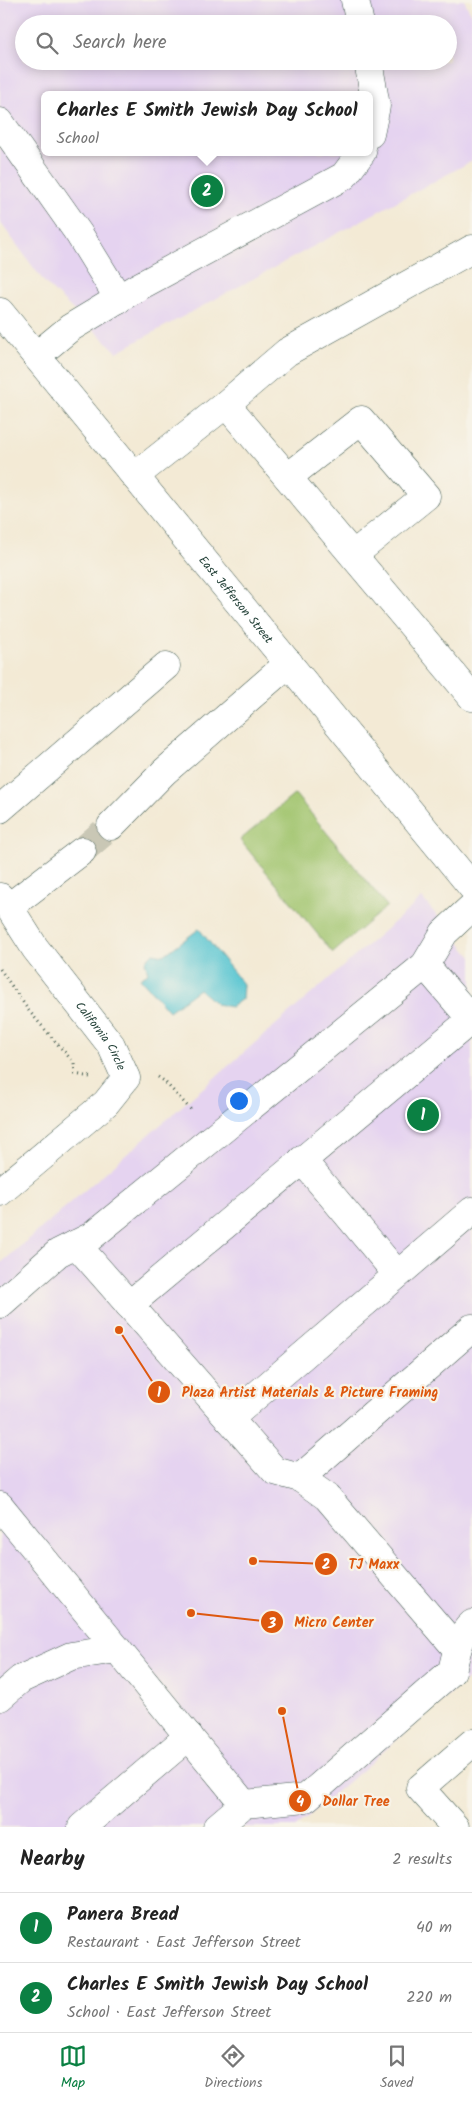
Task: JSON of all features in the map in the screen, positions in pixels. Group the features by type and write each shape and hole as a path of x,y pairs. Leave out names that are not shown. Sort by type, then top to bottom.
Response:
{"street":[{"path":"355,0 358,15"},
{"path":"370,70 376,106 373,120"},
{"path":"0,122 90,250 119,299"},
{"path":"36,356 70,328 119,299 344,176 359,156"},
{"path":"135,476 288,352 472,249"},
{"name":"East Jefferson Street","path":"0,312 472,887"},
{"path":"226,404 472,697"},
{"path":"288,478 361,420 426,496 353,555"},
{"path":"111,826 164,772 289,663"},
{"path":"0,808 166,666"},
{"name":"California Circle","path":"0,1192 106,1103 126,1078 111,1046 35,948 4,902 82,851"},
{"path":"0,1304 58,1253 92,1236 425,965 444,933 472,907"},
{"path":"129,1305 472,1020 425,965"},
{"path":"302,1160 397,1274"},
{"path":"229,1419 472,1211"},
{"path":"76,1244 275,1471 300,1478 327,1497 457,1649"},
{"path":"300,1478 472,1328"},
{"path":"0,1506 244,1804"},
{"path":"216,1827 244,1804 306,1798 452,1671 457,1649 467,1628 472,1624"},
{"path":"0,1697 21,1678 71,1656 117,1649"},
{"path":"82,1827 188,1736"},
{"path":"455,1827 420,1788 472,1744"}],"path":[{"path":"0,969 29,1010 74,1063 75,1074 93,1078"},
{"path":"158,1077 194,1112"}],"shaded area":[{"path":"0,0 464,0 472,15 472,161 117,352 45,283 0,222"},
{"path":"422,898 472,957 472,1675 296,1827 0,1827 0,1264"}],"green space":[{"path":"295,794 387,906 333,953 240,840"}],"water":[{"path":"199,929 243,984 242,999 231,1007 216,1004 199,989 169,1011 140,978 148,973 145,961 153,953 164,955"}],"tunnel":[{"path":"82,851 111,826"}],"place":[{"name":"Charles E Smith Jewish Day School","path":"207,191"},
{"name":"Panera Bread","path":"423,1115"},
{"name":"Plaza Artist Materials & Picture Framing","path":"119,1330"},
{"name":"TJ Maxx","path":"253,1561"},
{"name":"Micro Center","path":"191,1613"},
{"name":"Dollar Tree","path":"282,1711"}]}
